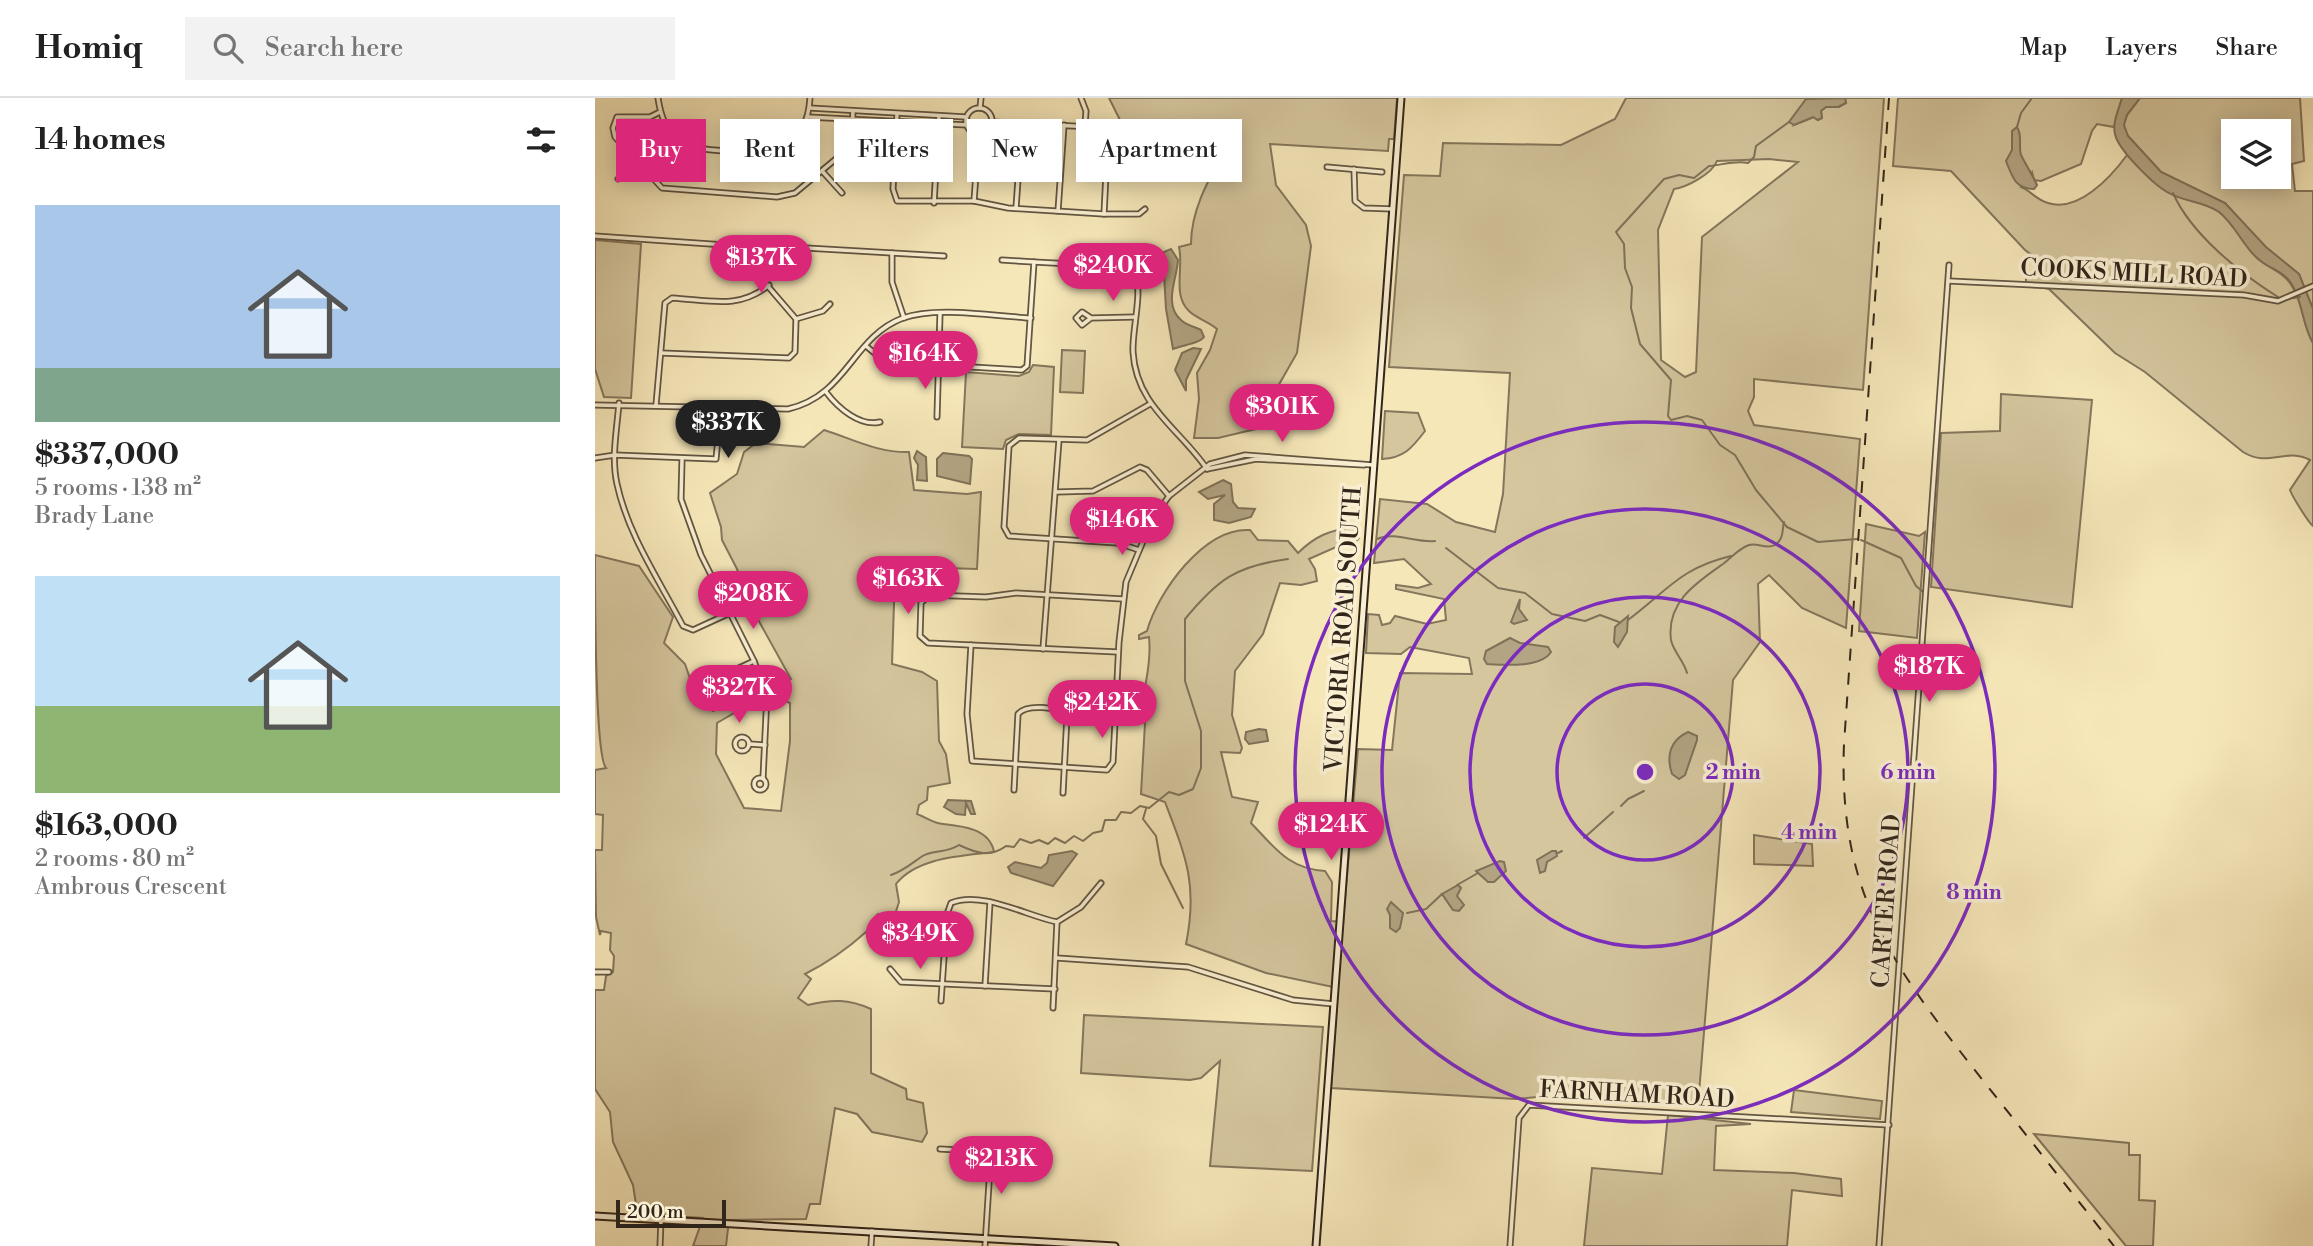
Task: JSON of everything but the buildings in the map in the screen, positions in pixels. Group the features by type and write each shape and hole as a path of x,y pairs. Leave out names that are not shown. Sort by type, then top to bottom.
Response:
{"main road":[{"name":"VICTORIA ROAD SOUTH","path":"1316,1246 1401,98"},
{"path":"595,1216 1115,1246"}],"street":[{"path":"658,98 660,112 668,130 687,145 760,152 780,149 790,142 808,117 810,98"},
{"path":"980,108 981,98"},
{"path":"1081,98 1086,110 1085,119"},
{"path":"810,108 966,117"},
{"path":"953,124 967,125 966,117 971,111 980,108 989,113 991,119"},
{"path":"853,111 853,119"},
{"path":"616,119 650,117 660,112"},
{"path":"897,114 897,119"},
{"path":"808,117 838,119"},
{"path":"616,120 613,128 616,138"},
{"path":"1058,211 1064,125 1076,125"},
{"path":"655,182 668,190 777,197 801,190 834,162"},
{"path":"1327,167 1383,172"},
{"path":"1354,169 1355,201 1364,208 1393,209"},
{"path":"823,172 842,193"},
{"path":"894,182 893,197 897,201 974,201 1016,208 1104,214 1139,214 1145,209"},
{"path":"934,203 935,182"},
{"path":"974,201 975,182"},
{"path":"1016,208 1018,182"},
{"path":"1104,214 1106,182"},
{"path":"595,236 718,243 732,248 747,260 796,319 795,352 789,358 661,353"},
{"path":"747,260 761,249 772,246 944,256"},
{"path":"892,253 892,282 904,318"},
{"path":"1002,260 1132,268 1137,276 1135,370 1150,404 1207,469"},
{"path":"938,365 1022,370 1029,361 1034,262"},
{"name":"CARTER ROAD","path":"1879,1246 1949,265"},
{"name":"COOKS MILL ROAD","path":"1949,281 2243,295 2277,301 2292,292 2313,286"},
{"path":"656,404 663,307 668,300 740,302 756,296 769,285"},
{"path":"796,319 823,311 830,304"},
{"path":"937,417 940,314"},
{"path":"595,405 619,403 788,409 807,404 826,393 865,345 880,331 904,318 940,314 1031,318"},
{"path":"1091,318 1135,317"},
{"path":"865,345 883,360"},
{"path":"826,393 841,409 871,424 880,422"},
{"path":"619,403 615,455 617,485 644,557 683,626 693,630 730,613"},
{"path":"1139,550 1118,543 1009,536 1005,527 1010,442 1019,438 1087,440 1150,404"},
{"path":"595,458 615,455 682,460 716,459 721,408"},
{"path":"1043,649 1046,595 1054,540 1059,440"},
{"path":"971,645 967,714 970,758 976,763 1104,770 1112,766 1123,599 1139,550 1158,510 1168,496 1219,461 1245,455 1373,465"},
{"path":"682,460 681,499 701,555 754,661 767,695 763,778"},
{"path":"1057,492 1094,491 1140,467 1147,470 1168,496"},
{"path":"1118,653 923,640 920,633 923,598 986,597 1016,593 1123,599"},
{"path":"728,673 754,661"},
{"path":"1014,790 1017,714 1027,708 1059,710 1065,714 1063,793"},
{"path":"749,744 765,745"},
{"path":"941,1001 948,907 954,901 990,902 1057,922 1081,907 1101,883"},
{"path":"985,986 990,902"},
{"path":"1053,1009 1057,922"},
{"path":"1057,958 1188,967 1293,1000 1334,1004"},
{"path":"890,969 901,982 1055,989"},
{"path":"595,972 609,972"},
{"name":"FARNHAM ROAD","path":"1510,1246 1519,1118 1529,1105 1889,1125"},
{"path":"940,1149 1032,1154"},
{"path":"985,1246 991,1152"},
{"path":"660,1246 661,1220"},
{"path":"871,1246 872,1231"}],"shaded area":[{"path":"1109,98 1397,98 1394,139 1389,139 1388,151 1270,144 1276,185 1306,225 1311,246 1297,353 1277,388 1270,414 1260,428 1218,438 1194,438 1199,399 1197,373 1210,350 1217,329 1192,313 1184,304 1180,289 1179,247 1191,244 1195,217 1209,182 1242,182 1242,119 1120,119"},
{"path":"1626,98 1809,98 1794,125 1814,117 1818,120 1822,118 1821,111 1826,107 1839,107 1846,103 1845,98 1884,98 1863,390 1754,379 1754,397 1748,411 1754,425 1860,439 1846,628 1802,608 1769,575 1758,584 1760,642 1733,680 1698,1105 1558,1095 1515,1099 1331,1088 1338,988 1266,973 1186,944 1191,905 1190,888 1179,839 1165,802 1141,794 1145,723 1140,722 1150,648 1149,637 1139,639 1139,635 1147,631 1161,598 1172,581 1200,550 1216,539 1233,532 1250,530 1258,540 1288,541 1298,553 1323,535 1354,527 1359,538 1351,547 1336,547 1309,559 1315,569 1317,581 1301,585 1280,583 1263,634 1235,671 1232,715 1242,748 1240,753 1221,752 1232,797 1258,802 1251,823 1275,849 1292,862 1325,871 1332,882 1331,921 1343,922 1358,749 1392,750 1400,673 1472,674 1469,658 1410,647 1401,654 1366,653 1368,614 1379,615 1382,625 1390,623 1395,616 1427,624 1446,620 1444,599 1396,589 1396,585 1418,588 1431,584 1404,559 1374,563 1380,499 1427,504 1456,522 1495,532 1503,494 1510,373 1389,367 1404,175 1440,176 1443,143 1561,145 1615,119","holes":["1769,159 1798,162 1702,237 1696,372 1685,377 1661,360 1658,230 1674,189 1699,179 1710,171 1717,161"]},
{"path":"1845,98 1846,103 1838,107 1826,107 1821,111 1822,118 1818,120 1813,117 1794,125 1789,122 1806,99"},
{"path":"1898,98 2122,98 2114,127 2097,124 2081,164 2041,181 2034,180 2032,172 2021,187 2048,203 2071,203 2093,191 2127,155 2165,191 2218,211 2256,257 2286,279 2298,297 2313,343 2313,526 2290,490 2310,460 2293,456 2261,458 2243,452 2145,372 2115,353 2049,289 2026,284 2026,278 2040,276 2042,263 2025,250 1951,171 1893,166"},
{"path":"2122,98 2140,98 2127,115 2124,125 2128,136 2161,172 2225,203 2266,247 2299,274 2313,309 2313,343 2298,297 2288,280 2258,259 2219,212 2163,189 2138,167 2123,149 2114,130"},
{"path":"2140,98 2300,98 2304,161 2292,164 2295,191 2313,191 2313,309 2299,274 2265,247 2225,203 2161,172 2127,135 2123,125"},
{"path":"2017,127 2021,155 2037,185 2034,189 2018,184 2006,161 2012,150 2012,131"},
{"path":"595,240 641,244 631,398 604,397 595,369"},
{"path":"1171,249 1178,260 1172,291 1173,307 1181,320 1201,330 1204,337 1173,349 1166,309 1163,257 1164,252"},
{"path":"1193,348 1201,349 1186,380 1186,391 1175,370 1182,353"},
{"path":"1062,350 1085,351 1083,393 1060,392"},
{"path":"1033,365 1054,367 1051,435 1019,434 1006,440 1003,449 962,447 966,372 1019,376 1029,372"},
{"path":"2001,394 2092,400 2072,607 1931,587 1941,433 2000,431"},
{"path":"1385,411 1418,413 1425,431 1407,451 1396,457 1382,459"},
{"path":"824,430 876,448 909,452 914,490 967,494 981,492 977,569 944,568 895,574 892,664 922,672 937,681 939,741 946,754 950,783 928,787 927,800 919,805 917,814 937,823 975,830 987,838 994,852 941,859 905,875 896,884 899,902 890,930 878,914 859,938 805,974 811,979 798,998 808,1005 840,1001 871,1009 871,1073 906,1089 907,1099 923,1103 927,1133 922,1142 872,1132 857,1114 835,1108 820,1204 810,1204 806,1219 729,1220 726,1246 693,1246 703,1218 641,1214 637,1211 633,1185 613,1142 610,1112 595,1089 595,990 604,990 606,976 613,972 614,956 610,950 611,933 601,931 600,935 596,917 595,850 602,850 603,815 595,814 595,770 606,768 602,757 598,703 595,555 639,566 673,617 664,643 685,664 698,702 713,711 760,688 762,707 748,705 717,723 716,754 744,808 781,811 790,741 790,703 773,696 773,688 791,679 746,598 737,569 722,540 721,527 710,493 737,474 744,452 756,443 804,447"},
{"path":"917,451 926,457 927,481 917,480 918,465 914,458"},
{"path":"943,453 969,456 972,459 970,484 937,476 937,459"},
{"path":"1223,480 1231,484 1233,502 1238,508 1255,509 1251,517 1229,523 1214,520 1214,504 1225,495 1208,499 1199,492"},
{"path":"1866,524 1919,536 1925,532 1917,638 1859,631"},
{"path":"1520,599 1519,609 1527,620 1514,624 1511,622"},
{"path":"1628,616 1627,632 1618,647 1614,642 1615,627"},
{"path":"1510,638 1520,643 1548,647 1551,652 1539,661 1531,663 1487,664 1484,659 1486,651"},
{"path":"1266,730 1268,741 1249,744 1245,739 1246,732"},
{"path":"1688,732 1697,736 1697,740 1685,775 1679,779 1672,774 1669,761 1671,749 1677,739"},
{"path":"948,800 971,801 975,814 971,814 966,803 965,815 956,814 944,807"},
{"path":"1754,835 1812,844 1813,866 1754,864"},
{"path":"1072,851 1077,854 1053,886 1011,873 1008,867 1015,862 1041,868 1047,863 1049,855"},
{"path":"1556,851 1557,856 1547,862 1545,871 1540,873 1537,860"},
{"path":"1500,861 1504,862 1506,871 1494,882 1488,882 1476,871"},
{"path":"1458,885 1461,888 1457,896 1464,905 1459,911 1453,910 1442,894"},
{"path":"1391,902 1403,913 1400,928 1396,932 1390,928 1387,909"},
{"path":"1084,1015 1323,1027 1312,1171 1210,1166 1220,1061 1201,1078 1190,1080 1081,1073"},
{"path":"1794,1090 1882,1101 1880,1119 1791,1112"},
{"path":"1668,1115 1751,1124 1716,1126 1714,1170 1794,1173 1841,1179 1842,1196 1792,1190 1787,1246 1584,1246 1592,1168 1662,1174"},
{"path":"2034,1134 2129,1143 2129,1155 2140,1155 2139,1200 2155,1201 2153,1246 2126,1246"}],"waterway":[{"path":"2017,127 2021,113 2032,98"},
{"path":"1789,122 1756,146 1754,157 1748,163 1709,166 1694,178 1679,175 1664,179 1616,232 1624,244 1625,268 1632,287 1631,308 1640,344 1671,380 1668,416 1671,420 1687,416 1702,420 1720,445 1735,455 1756,490 1787,527 1818,542 1857,539"},
{"path":"2173,193 2192,223 2218,252 2278,297"},
{"path":"2285,299 2300,297"},
{"path":"1687,673 1671,640 1673,615 1678,604 1693,586 1741,549 1752,544 1768,547 1778,543 1784,522"},
{"path":"1377,539 1391,536 1435,541"},
{"path":"1861,540 1901,558 1916,586 1922,591"},
{"path":"1446,548 1498,588 1525,593 1552,614 1585,621 1600,615 1619,622"},
{"path":"1628,620 1686,574 1731,556"},
{"path":"891,875 929,853 949,850 959,845 977,852 989,853 1006,846 1014,847 1020,839 1031,843 1039,840 1048,844 1055,838 1065,843 1074,836 1083,841 1093,833 1102,831 1105,820 1116,820 1121,812 1131,813 1140,806 1149,808 1169,792 1179,795 1193,789 1201,768 1201,731 1185,681 1185,619 1218,584 1229,577 1255,566 1288,559"},
{"path":"1621,806 1644,791"},
{"path":"1146,809 1143,819 1156,836 1161,864 1183,908"},
{"path":"1584,838 1613,812"},
{"path":"1558,853 1562,851"},
{"path":"1457,885 1478,873"},
{"path":"1407,913 1426,909 1442,894"}],"railway":[{"path":"1889,98 1844,744 1845,798 1851,845 1862,888 1899,966 1953,1042 2114,1246"}]}
